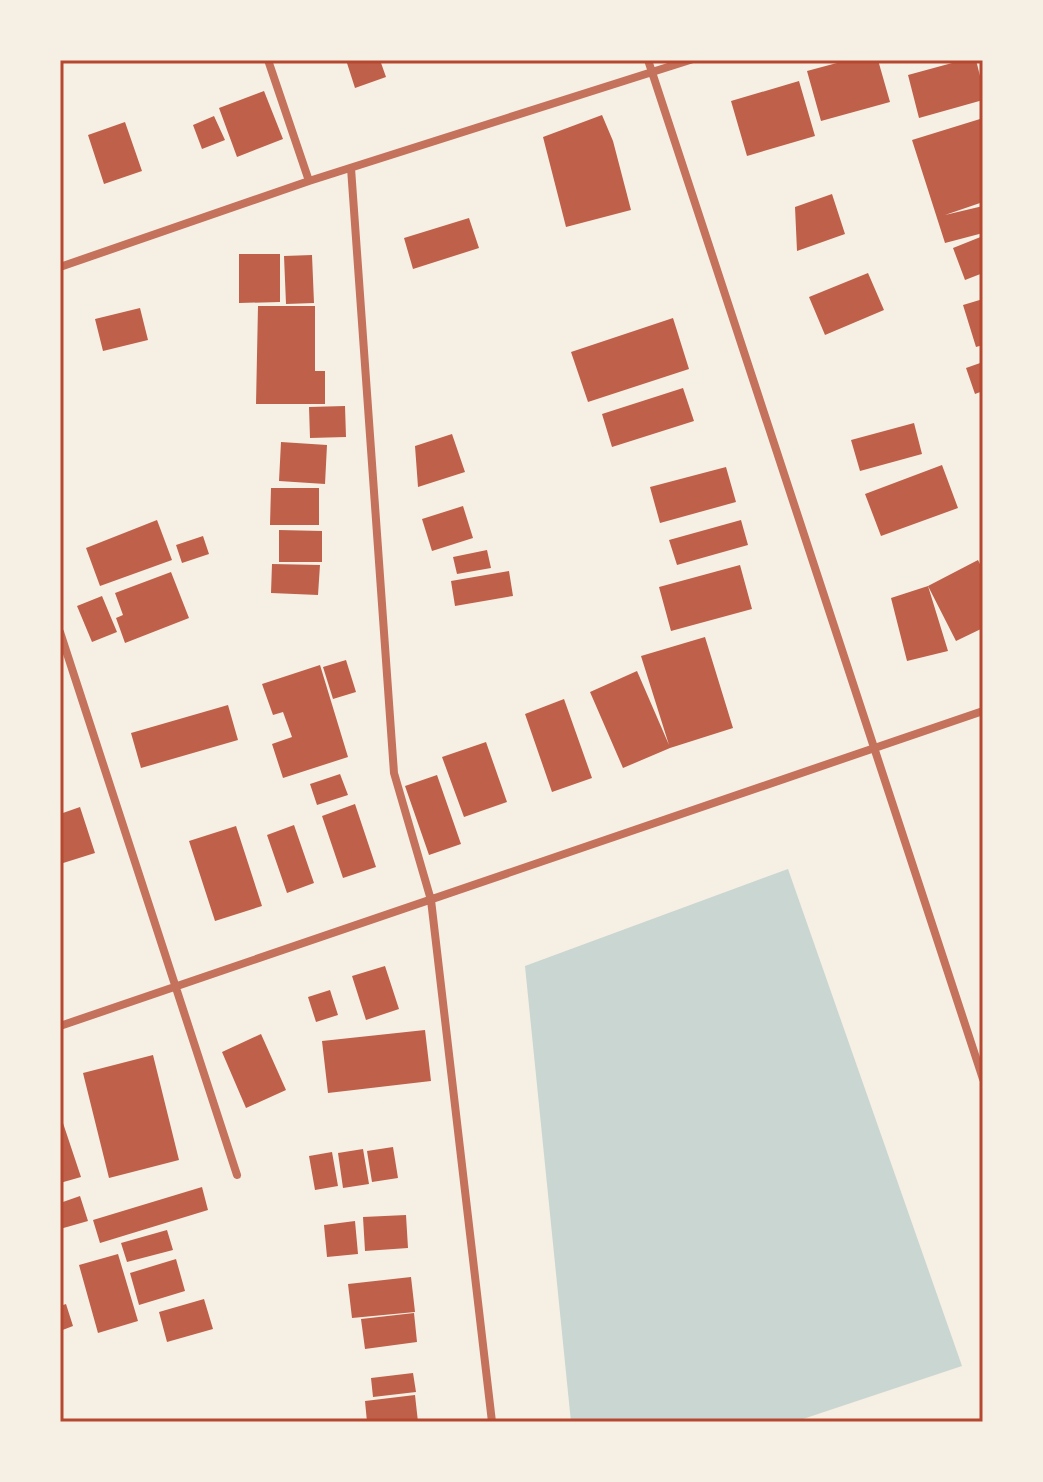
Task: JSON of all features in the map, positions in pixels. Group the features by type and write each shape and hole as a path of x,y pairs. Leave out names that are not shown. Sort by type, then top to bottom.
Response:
{"street":[{"path":"268,60 309,181"},
{"path":"648,60 983,1079"},
{"path":"60,267 309,181 690,60"},
{"path":"351,168 394,773 431,900 492,1422"},
{"path":"60,632 237,1175"},
{"path":"60,1026 983,711"}],"shaded area":[{"path":"788,869 962,1366 794,1422 571,1422 525,966"}],"building":[{"path":"346,60 380,60 386,77 355,88"},
{"path":"848,60 878,60 890,102 821,121 807,71"},
{"path":"963,60 976,60 983,100 919,118 908,75"},
{"path":"799,81 815,136 747,156 731,101"},
{"path":"264,91 283,139 237,157 219,108"},
{"path":"602,115 613,141 631,210 566,227 543,137"},
{"path":"214,116 225,140 202,149 193,125"},
{"path":"980,119 983,130 983,202 945,215 983,206 983,233 945,243 912,140"},
{"path":"125,122 142,171 104,184 88,135"},
{"path":"832,194 845,234 797,251 795,207"},
{"path":"469,218 479,248 413,269 404,238"},
{"path":"983,236 983,273 965,280 953,248"},
{"path":"239,254 280,254 280,302 239,303"},
{"path":"312,255 314,303 286,304 284,256"},
{"path":"868,273 884,310 825,335 809,297"},
{"path":"983,299 983,345 976,347 963,305"},
{"path":"258,306 315,306 315,371 325,371 325,404 256,404"},
{"path":"140,308 148,340 103,351 95,319"},
{"path":"673,318 689,369 588,402 571,352"},
{"path":"983,362 983,391 975,394 966,368"},
{"path":"683,388 694,421 612,447 602,414"},
{"path":"345,406 346,437 310,438 309,407"},
{"path":"914,423 922,454 860,471 851,440"},
{"path":"452,434 465,472 418,487 415,446"},
{"path":"281,442 327,445 325,484 279,481"},
{"path":"942,465 958,508 881,536 865,494"},
{"path":"726,467 736,502 660,523 650,487"},
{"path":"271,488 319,488 319,525 270,525"},
{"path":"463,506 473,538 432,551 422,519"},
{"path":"157,520 172,560 100,586 86,548"},
{"path":"741,520 748,545 677,565 669,540"},
{"path":"279,530 322,531 322,562 279,562"},
{"path":"203,536 209,554 182,563 176,545"},
{"path":"487,550 491,568 457,574 453,557"},
{"path":"978,560 983,570 983,628 956,641 928,586"},
{"path":"272,564 320,565 318,595 271,593"},
{"path":"740,565 752,609 671,631 659,587"},
{"path":"509,571 513,596 455,606 451,581"},
{"path":"171,572 189,618 125,643 116,618 123,615 115,593"},
{"path":"928,586 948,651 907,661 891,598"},
{"path":"102,596 117,632 92,642 77,606"},
{"path":"705,637 733,728 670,748 623,768 590,692 637,671 669,745 641,656"},
{"path":"346,660 356,692 333,699 323,667"},
{"path":"320,665 348,757 283,778 272,744 292,737 283,712 273,715 262,684"},
{"path":"564,699 592,778 552,792 525,714"},
{"path":"228,705 238,740 141,768 131,733"},
{"path":"486,742 507,802 464,817 442,757"},
{"path":"340,774 348,795 317,805 310,784"},
{"path":"437,775 461,844 429,855 405,786"},
{"path":"355,804 376,867 343,878 322,816"},
{"path":"80,807 95,853 60,864 60,814"},
{"path":"294,825 314,883 287,893 267,835"},
{"path":"236,826 262,906 215,921 189,841"},
{"path":"385,966 399,1009 366,1020 352,976"},
{"path":"330,990 338,1015 316,1022 308,997"},
{"path":"425,1030 431,1081 328,1093 322,1041"},
{"path":"261,1034 286,1090 246,1108 222,1052"},
{"path":"153,1055 179,1160 109,1178 83,1073"},
{"path":"60,1114 81,1177 60,1183"},
{"path":"393,1147 398,1178 372,1182 367,1151"},
{"path":"363,1149 369,1184 343,1188 338,1153"},
{"path":"332,1152 338,1186 315,1190 309,1156"},
{"path":"202,1187 208,1210 100,1243 93,1220"},
{"path":"80,1196 88,1221 60,1229 60,1203"},
{"path":"406,1215 408,1248 365,1251 363,1217"},
{"path":"355,1221 358,1254 327,1257 324,1225"},
{"path":"167,1230 173,1250 127,1262 121,1243"},
{"path":"118,1254 138,1321 98,1333 79,1265"},
{"path":"176,1259 185,1291 139,1305 130,1273"},
{"path":"411,1277 415,1312 352,1318 348,1284"},
{"path":"204,1299 213,1329 167,1342 159,1312"},
{"path":"66,1304 73,1326 60,1331 60,1306"},
{"path":"414,1313 417,1342 365,1349 361,1319"},
{"path":"413,1373 416,1392 373,1397 371,1378"},
{"path":"415,1395 418,1422 367,1422 365,1401"}]}
